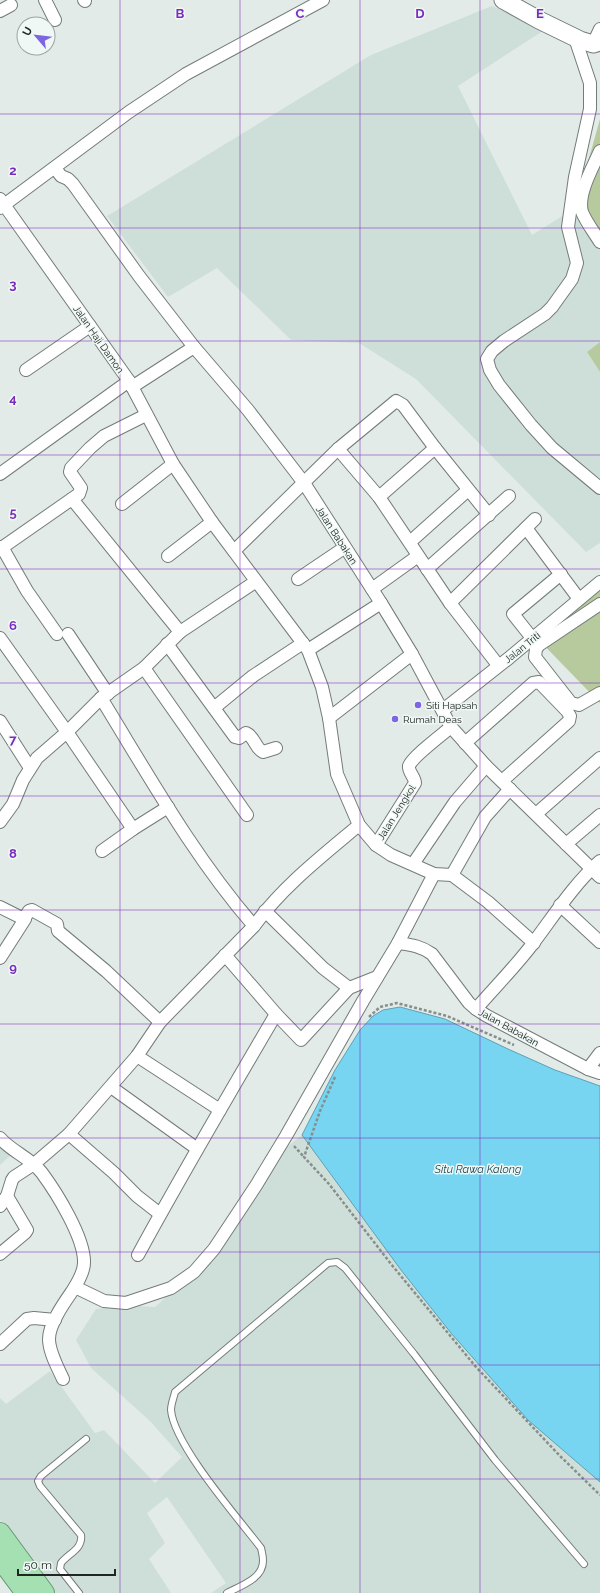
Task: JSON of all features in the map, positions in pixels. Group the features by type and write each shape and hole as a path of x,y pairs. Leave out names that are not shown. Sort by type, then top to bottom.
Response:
{"highway":[{"path":"0,1534 44,1593"},
{"path":"0,1558 26,1593"}],"main road":[{"path":"503,0 576,38 598,41"}],"street":[{"path":"45,0 53,16"},
{"path":"1,204 55,168 129,112 186,74 323,0"},
{"path":"0,11 11,5"},
{"path":"576,38 590,83 590,109 575,177 568,227 577,263 572,279 552,307 504,341 492,351 487,359 490,370 499,385 531,426 552,448 600,488"},
{"path":"600,151 583,190 581,208 600,242"},
{"name":"Jalan Babakan","path":"55,168 61,176 68,179 73,184 139,276 194,347 248,410 304,483 412,654 451,727 486,766 566,844 597,869"},
{"name":"Jalan Haji Damon","path":"1,204 90,326 130,384 173,464 212,522"},
{"path":"26,370 90,326"},
{"path":"0,474 130,384 194,347"},
{"path":"234,551 338,449 396,402 403,405 435,448 489,515"},
{"path":"146,415 104,436 90,448 71,468 70,472 81,488 79,494 1,548 27,591 62,634 105,696 168,807 231,900 254,926"},
{"path":"379,497 435,448"},
{"path":"338,449 379,497 450,603 498,665"},
{"path":"122,504 173,464"},
{"path":"410,542 468,490"},
{"path":"427,569 509,496"},
{"path":"72,499 180,632"},
{"path":"168,556 212,522 255,582 275,605 305,647 322,687 329,718 337,774 359,825 376,845 391,855 434,874 452,875 488,902 534,942"},
{"path":"450,603 531,524 560,574 579,599"},
{"path":"298,579 344,548"},
{"path":"372,589 418,556"},
{"path":"532,638 513,614 560,574"},
{"path":"0,822 13,804 30,768 37,758 105,696 144,668 180,632 255,582"},
{"name":"Jalan Triti","path":"443,710 600,582"},
{"path":"214,708 253,676 381,603"},
{"path":"600,604 539,645 535,653 535,657 571,703 579,705 600,692"},
{"path":"0,638 67,732 133,829"},
{"path":"167,644 235,737 239,738 246,733 250,735 259,751 263,752 276,748"},
{"path":"329,718 412,654"},
{"path":"144,668 247,815"},
{"path":"452,875 481,822 498,801 506,785 569,721 570,718 567,711 539,682 533,682 465,743"},
{"path":"1,725 30,768"},
{"name":"Jalan Jengkol","path":"376,845 415,783 415,779 409,770 414,758 451,727"},
{"path":"536,814 600,758"},
{"path":"412,864 455,802 486,766"},
{"path":"102,851 168,807"},
{"path":"566,844 600,815"},
{"path":"0,1254 27,1230 4,1201 14,1177 34,1164 69,1134 76,1124 111,1087 137,1056 160,1022 254,926 265,911 304,872 359,825"},
{"path":"476,1009 534,942 560,905 597,869"},
{"path":"75,1287 104,1301 126,1303 171,1288 194,1272 214,1249 257,1184 286,1136 398,943 434,874"},
{"path":"560,905 600,942"},
{"path":"0,908 25,919"},
{"path":"0,958 29,911 32,910 57,924 58,931 106,971 160,1022"},
{"path":"265,911 323,968 349,988"},
{"name":"Jalan Babakan","path":"398,943 416,945 424,948 432,954 469,1003 486,1016 600,1073"},
{"path":"225,955 276,1014 301,1040 349,988 377,977"},
{"path":"138,1255 196,1148 276,1014"},
{"path":"588,1068 600,1053"},
{"path":"137,1056 220,1110"},
{"path":"111,1087 196,1148"},
{"path":"69,1134 114,1173 137,1196 160,1214"},
{"path":"0,1138 42,1172 72,1221 82,1248 84,1262 82,1273 75,1287 62,1305 49,1339 54,1361 63,1379"},
{"path":"0,1344 27,1319 34,1318 55,1320"}],"lane":[{"path":"227,1593 254,1578 261,1570 263,1560 261,1548 194,1461 176,1426 171,1409 175,1392 328,1263 337,1262 345,1268 414,1354 495,1460 584,1564"},
{"path":"79,1593 60,1569 61,1563 79,1546 82,1541 81,1535 40,1486 38,1481 41,1476 86,1438"}],"path":[{"path":"367,1019 380,1007 397,1003 447,1016 520,1048"},
{"path":"338,1071 320,1112 304,1158 329,1184 391,1264 476,1367 560,1456 600,1495"}],"shaded area":[{"path":"492,6 546,29 458,86 532,235 575,208 600,245 600,342 587,352 600,372 600,543 586,552 416,379 359,343 291,340 217,268 168,297 107,216 371,55"},
{"path":"302,1135 401,1270 451,1333 528,1420 600,1482 600,1593 211,1593 226,1583 167,1497 147,1513 165,1543 149,1559 171,1593 56,1593 0,1520 0,1398 6,1404 50,1371 95,1433 104,1430 155,1483 182,1457 150,1421 91,1368 76,1340 96,1309 126,1305 155,1307 187,1278 270,1160"},
{"path":"0,1142 11,1155 0,1165"}],"green space":[{"path":"600,119 600,245 575,208"},
{"path":"600,342 600,372 587,352"},
{"path":"600,577 600,703 534,635"}],"water":[{"name":"Situ Rawa Kalong","path":"400,1007 445,1019 555,1070 600,1086 600,1482 528,1420 451,1333 401,1270 302,1135 335,1070 360,1030 373,1016 383,1010"}],"place":[{"name":"Siti Hapsah","path":"418,705"},
{"name":"Rumah Deas","path":"395,719"}]}
